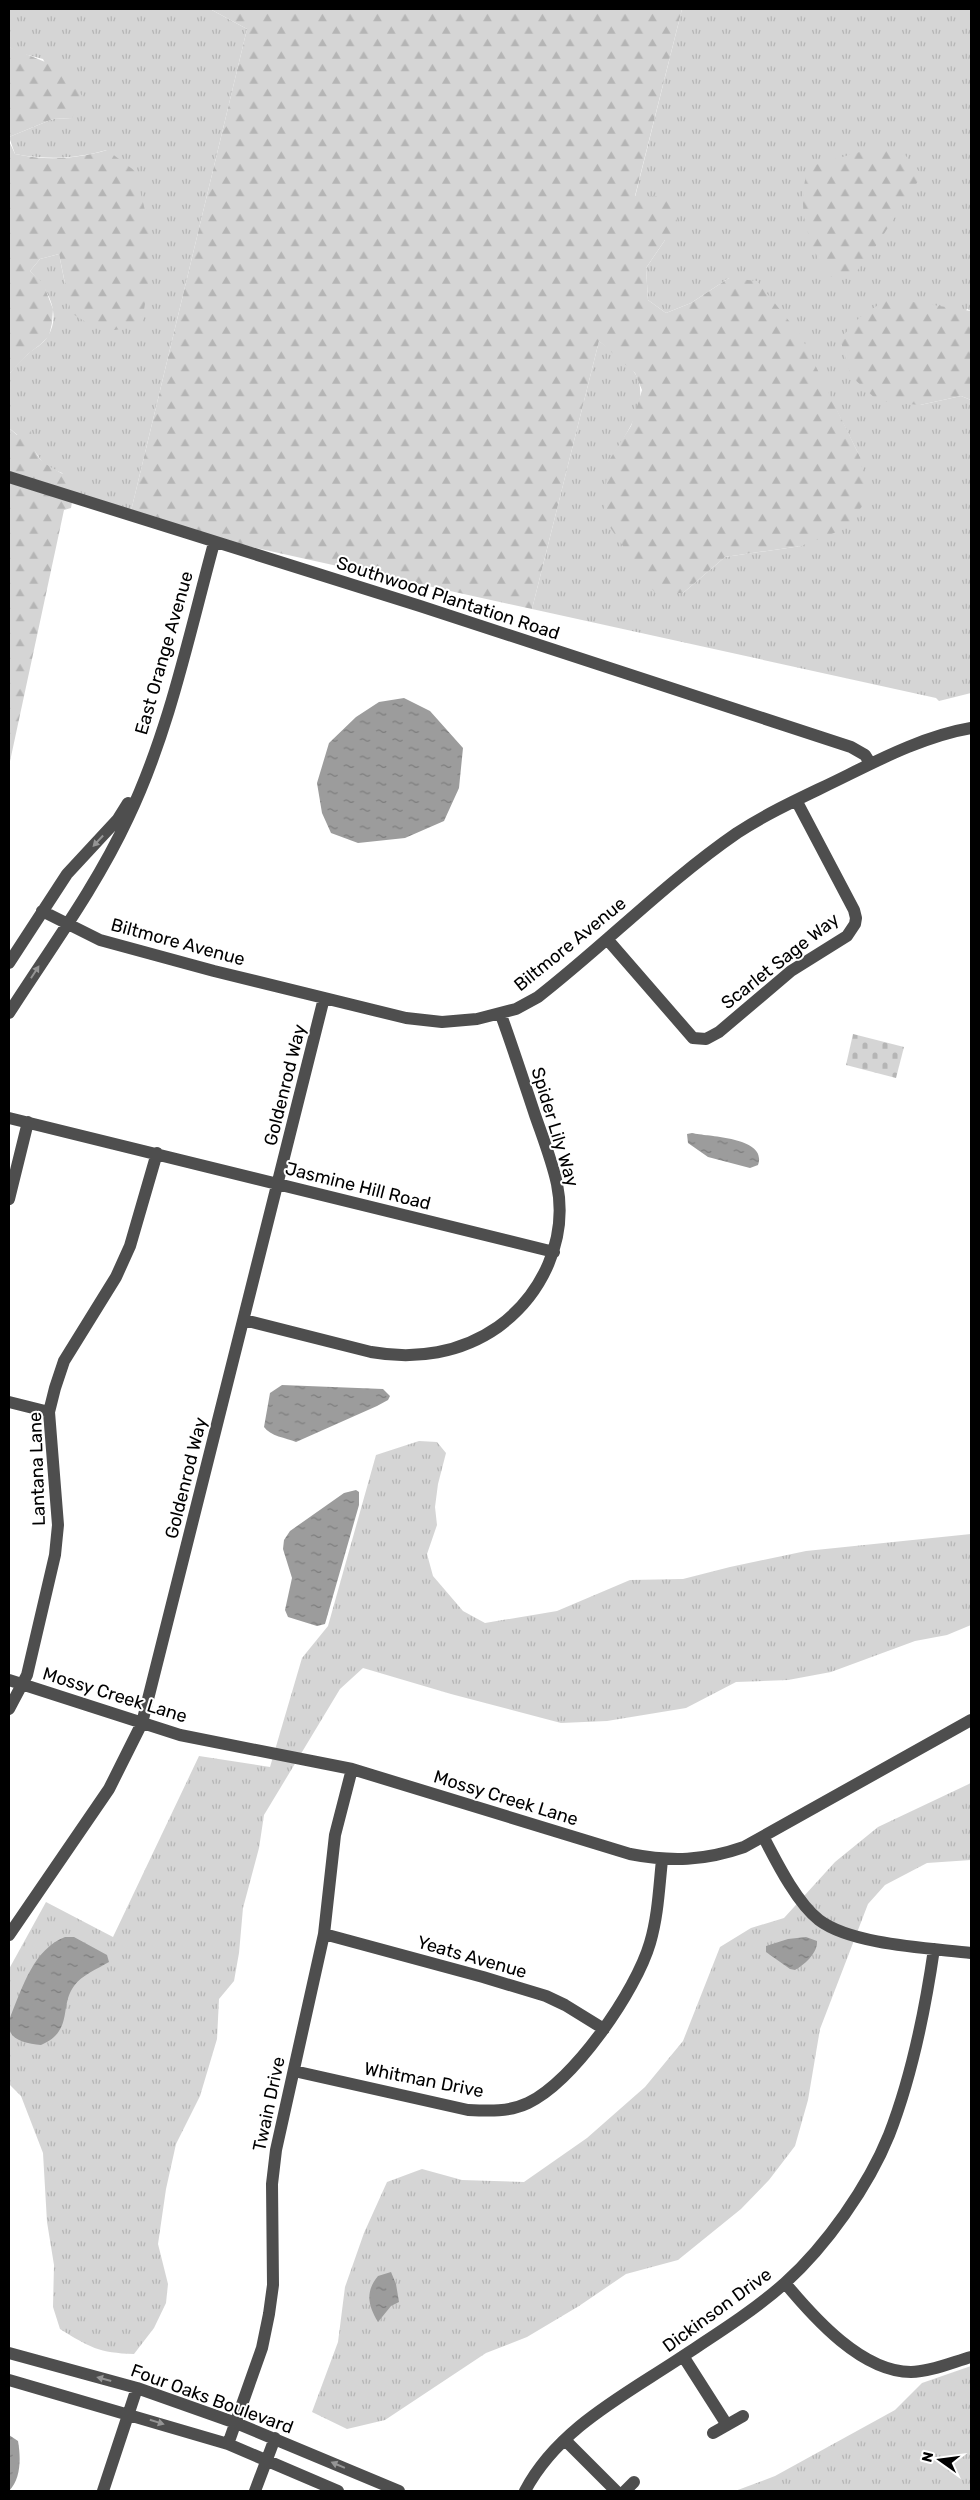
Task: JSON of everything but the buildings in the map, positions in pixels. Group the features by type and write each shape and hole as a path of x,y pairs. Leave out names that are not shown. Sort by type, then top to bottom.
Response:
{"street":[{"name":"Southwood Plantation Road","path":"9,477 429,609 851,746 865,755 870,763"},
{"name":"East Orange Avenue","path":"9,1012 108,860 129,818 147,774 178,678 214,542"},
{"name":"Biltmore Avenue","path":"42,911 100,940 214,971 427,1021 461,1022 501,1014 538,997 708,854 762,817 870,763 911,747 971,728"},
{"name":"East Orange Avenue","path":"9,963 67,874 118,819 147,774"},
{"name":"Scarlet Sage Way","path":"607,939 694,1038 706,1039 720,1032 791,971 847,936 855,924 854,910 796,800"},
{"name":"Goldenrod Way","path":"9,1935 109,1789 142,1723 324,998"},
{"name":"Spider Lily Way","path":"244,1320 390,1356 451,1350 467,1345 490,1332 518,1310 540,1282 554,1252 559,1222 557,1185 501,1014"},
{"name":"Jasmine Hill Road","path":"9,1118 554,1252"},
{"path":"9,1199 28,1122"},
{"name":"Lantana Lane","path":"9,1709 23,1685 55,1556 58,1525 49,1412 64,1361 116,1277 130,1246 157,1153"},
{"path":"9,1402 49,1412"},
{"name":"Mossy Creek Lane","path":"9,1680 200,1740 331,1763 630,1854 662,1860 717,1856 764,1838 971,1720"},
{"name":"Twain Drive","path":"228,2444 262,2348 269,2314 273,2285 272,2184 276,2150 324,1934 328,1877 334,1835 352,1769"},
{"path":"764,1838 798,1896 819,1920 857,1937 971,1953"},
{"name":"Whitman Drive","path":"294,2071 468,2110 496,2112 529,2103 550,2088 576,2063 604,2029 631,1984 646,1955 655,1922 662,1860"},
{"name":"Yeats Avenue","path":"324,1934 546,1996 565,2004 604,2029"},
{"name":"Dickinson Drive","path":"525,2491 544,2464 586,2419 736,2322 785,2283 815,2251 843,2216 870,2172 888,2137 926,2004 934,1949"},
{"path":"785,2283 814,2318 866,2359 883,2367 898,2371 914,2372 971,2357"},
{"name":"Four Oaks Boulevard","path":"9,2353 137,2388 236,2422 399,2491"},
{"path":"683,2356 727,2425"},
{"path":"9,2380 128,2413 228,2444 338,2491"},
{"path":"103,2491 137,2388"},
{"path":"714,2433 742,2416"},
{"path":"255,2491 275,2438"},
{"path":"566,2441 616,2491"},
{"path":"365,2491 371,2479"}],"green space":[{"path":"9,9 210,9 247,29 131,511 73,492 62,473 45,466 32,447 9,428 9,374 25,356 46,339 52,327 53,310 51,301 42,285 30,271 40,259 59,254 65,284 107,150 61,158 15,154 9,137 53,119 72,118 43,59 20,53 9,47"},
{"path":"210,9 682,9 635,196 670,196 681,234 665,240 646,268 648,300 666,313 691,303 729,278 757,281 801,336 860,457 868,499 844,529 801,546 725,557 683,593 655,593 603,517 608,462 631,426 642,390 635,373 599,341 532,609 229,542 131,511 247,29"},
{"path":"682,9 971,9 971,311 967,309 920,405 961,396 971,400 971,693 939,701 936,698 532,609 599,341 629,365 636,375 640,386 638,409 627,432 608,463 683,593 725,557 801,546 860,457 833,403 729,278 691,303 666,313 648,300 646,268 665,240 670,196 635,197"},
{"path":"9,47 67,71 82,96 72,118 53,119 9,137"},
{"path":"9,141 15,154 39,158 73,157 107,150 135,171 150,230 150,273 142,322 121,329 105,330 71,313 59,254 40,259 30,271 43,283 53,309 49,336 9,374"},
{"path":"873,148 900,149 922,175 878,243 851,279 826,276 813,248 803,211 808,167"},
{"path":"889,298 971,311 971,400 961,396 920,405 878,401 851,376 840,339 860,317"},
{"path":"9,428 17,435 31,431 32,442 39,457 49,466 72,480 73,492 9,472"},
{"path":"9,482 72,502 71,508 64,510 9,766"},
{"path":"853,1034 904,1047 896,1078 846,1065"},
{"path":"419,1441 437,1442 446,1453 438,1484 435,1507 437,1525 427,1554 433,1576 463,1611 485,1623 557,1611 630,1580 683,1579 806,1551 971,1534 971,1625 947,1635 915,1641 831,1672 788,1680 736,1682 686,1708 607,1721 561,1723 363,1668 340,1689 264,1815 259,1848 243,1908 239,1953 234,1981 219,1999 217,2039 200,2096 176,2144 166,2189 158,2244 168,2284 166,2303 154,2328 134,2354 95,2348 60,2329 53,2307 54,2265 47,2222 43,2153 21,2096 9,2084 9,1969 46,1902 113,1937 199,1756 270,1767 302,1658 328,1626 376,1455"},
{"path":"971,1783 971,1860 927,1863 885,1885 868,1904 820,2029 808,2100 795,2146 769,2180 741,2209 678,2260 626,2274 579,2306 527,2337 486,2353 385,2420 347,2429 312,2412 338,2342 345,2287 364,2233 387,2182 422,2169 462,2180 524,2182 587,2138 645,2087 683,2041 720,1947 751,1928 784,1918 835,1862 878,1827"},
{"path":"971,2366 971,2491 735,2491 775,2476 895,2410 922,2383"}],"water":[{"path":"404,698 430,711 463,748 459,788 444,821 405,838 358,843 331,833 322,813 317,783 329,743 356,717 379,702"},
{"path":"692,1133 735,1140 746,1144 754,1149 759,1156 758,1165 750,1168 708,1157 688,1143 687,1134"},
{"path":"282,1385 383,1389 390,1396 388,1400 377,1406 296,1442 274,1435 264,1427 270,1393"},
{"path":"356,1490 359,1492 359,1505 325,1624 317,1626 288,1617 285,1610 292,1578 283,1549 284,1540 290,1531 344,1493"},
{"path":"65,1937 74,1937 107,1955 109,1962 85,1975 74,1986 58,2033 41,2045 21,2041 12,2035 9,2030 11,2015 20,1992 37,1959 45,1950"},
{"path":"806,1937 817,1941 817,1945 813,1954 806,1962 795,1970 790,1969 766,1952 766,1946 788,1939"},
{"path":"391,2272 396,2284 399,2302 391,2306 378,2322 370,2304 371,2288 378,2276"},
{"path":"9,2435 18,2441 20,2461 16,2481 9,2491"}]}
